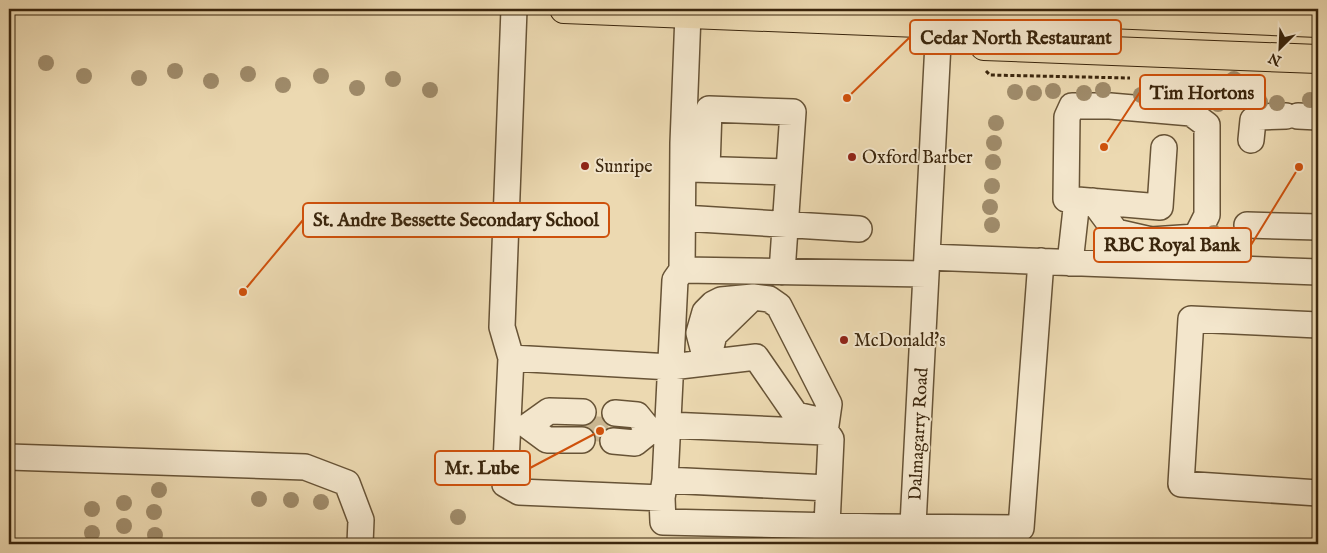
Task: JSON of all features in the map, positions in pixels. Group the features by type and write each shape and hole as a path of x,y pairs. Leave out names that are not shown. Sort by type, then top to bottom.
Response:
{"main road":[{"path":"564,9 688,14 940,14 977,17 984,46 1318,59"},
{"path":"993,9 1318,23"}],"street":[{"path":"514,9 502,327 511,358 517,425 505,484 519,492 828,488"},
{"path":"688,14 695,169"},
{"name":"Dalmagarry Road","path":"912,536 940,14"},
{"path":"1066,199 1067,117 1072,106 1110,106 1191,113 1208,126 1207,215 1196,236 1151,240 1116,232 1092,201"},
{"path":"782,272 793,112 709,109 683,218 682,270 675,280 671,367 662,429 664,522 827,525 912,536 1021,528 1041,262"},
{"path":"1251,140 1253,120 1258,117 1301,116"},
{"path":"1070,263 1077,200 1160,207 1164,148"},
{"path":"695,169 789,172"},
{"path":"683,218 860,229"},
{"path":"1247,225 1318,227"},
{"path":"682,270 782,272 1041,262 1318,272"},
{"path":"707,363 714,335 753,298 769,299 779,306 829,404 825,432"},
{"path":"1318,325 1191,319 1181,484 1318,493"},
{"path":"511,358 671,367 756,357 796,415 818,420 831,439 827,525"},
{"path":"517,425 549,411 583,427"},
{"path":"614,428 635,443 662,429 825,432"},
{"path":"9,458 305,467 347,483 361,520 360,544"}],"tunnel":[{"path":"583,428 614,430"}],"place":[{"name":"Cedar North Restaurant","path":"847,98"},
{"name":"Tim Hortons","path":"1104,147"},
{"name":"Oxford Barber","path":"852,157"},
{"name":"Sunripe","path":"585,166"},
{"name":"RBC Royal Bank","path":"1299,167"},
{"name":"St. Andre Bessette Secondary School","path":"243,292"},
{"name":"McDonald's","path":"844,340"},
{"name":"Mr. Lube","path":"600,431"}]}
